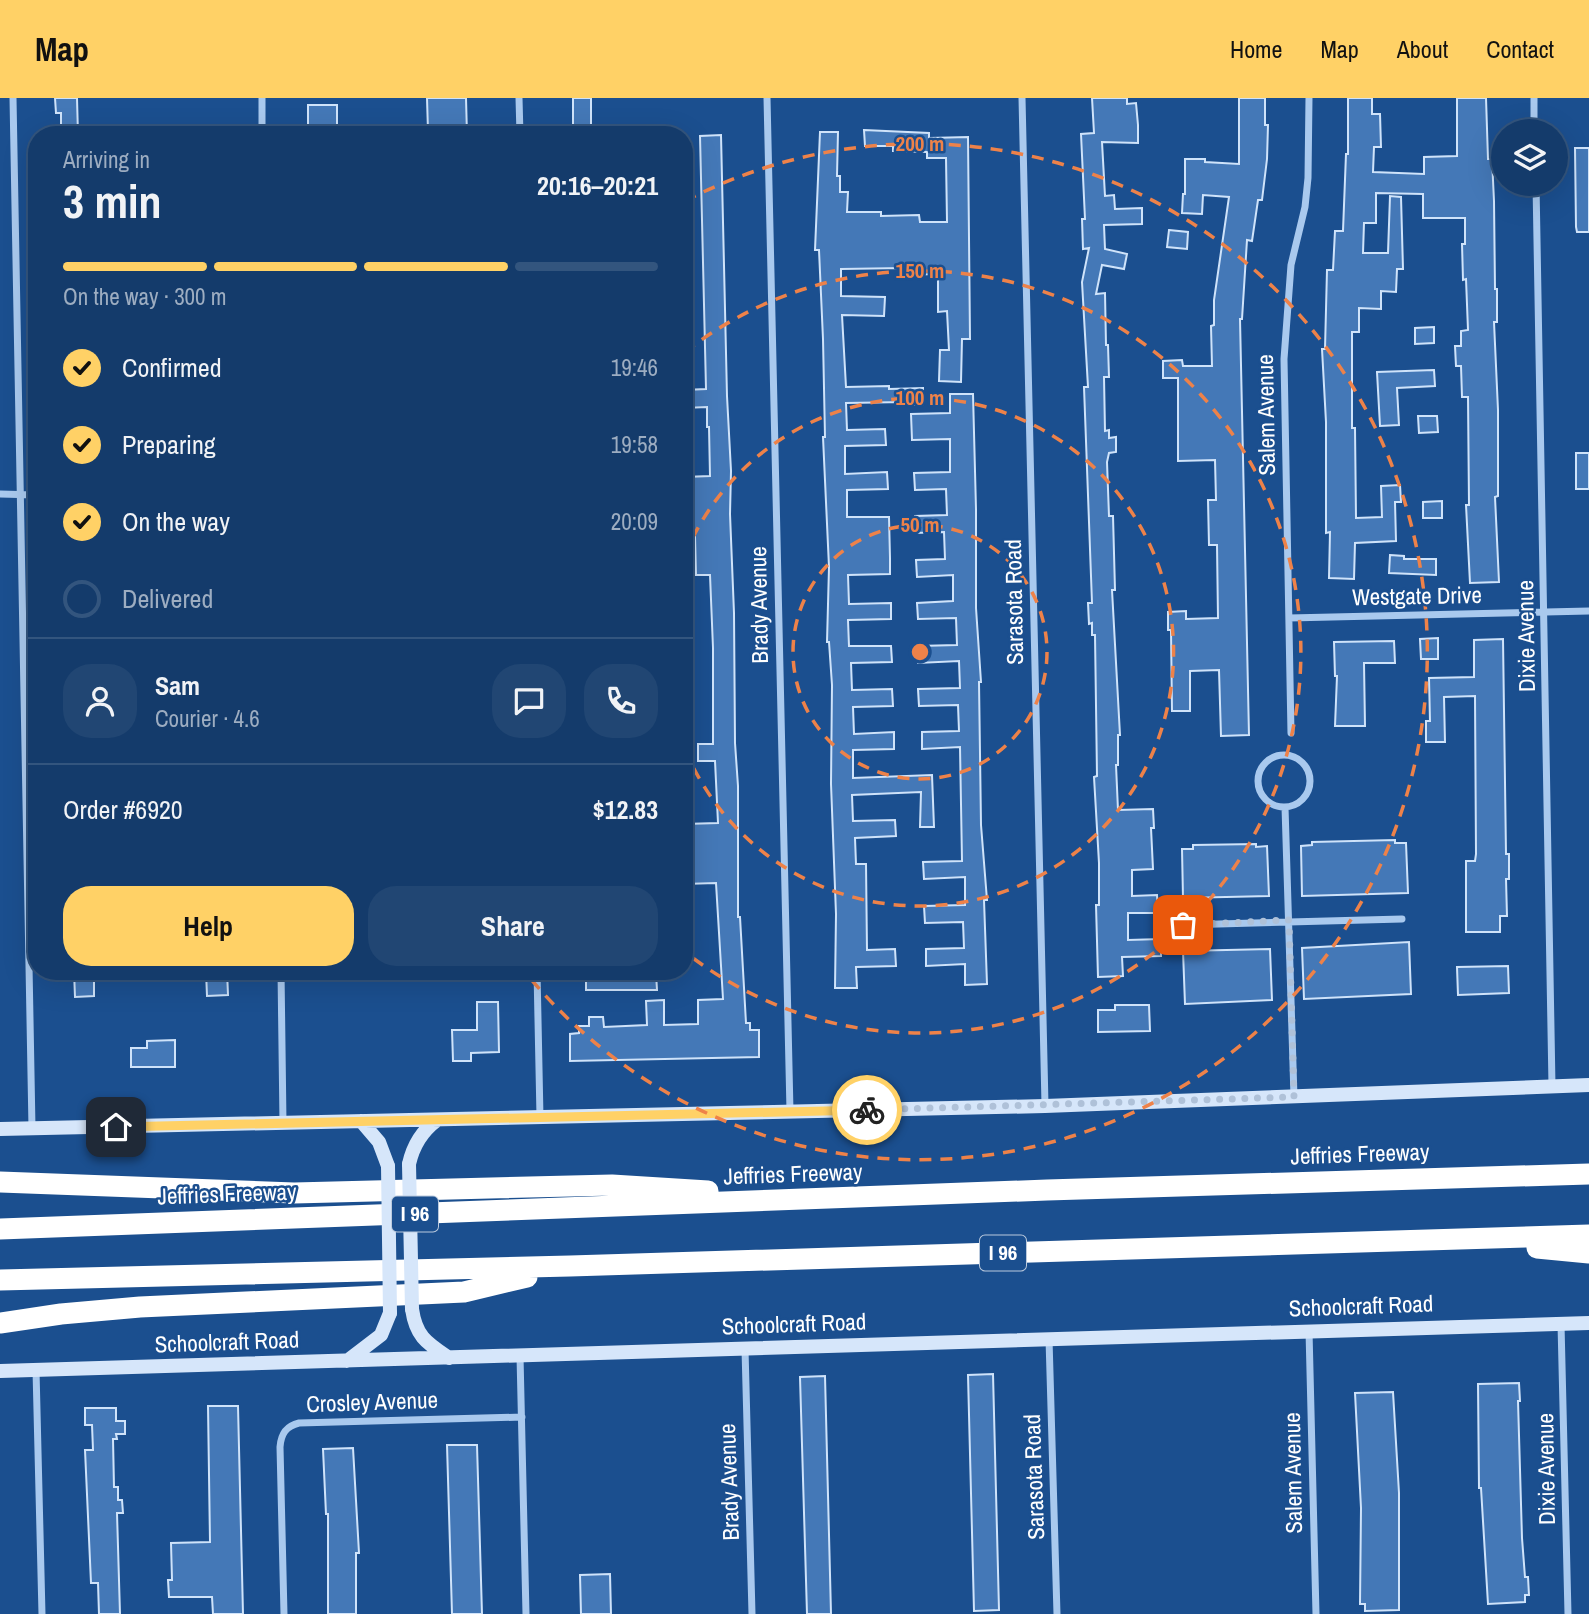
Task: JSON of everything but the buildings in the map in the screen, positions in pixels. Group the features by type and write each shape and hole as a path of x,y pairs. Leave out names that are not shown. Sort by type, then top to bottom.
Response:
{"highway":[{"path":"1517,1176 1589,1167"},
{"name":"Jeffries Freeway","path":"0,1229 1589,1174"},
{"path":"0,1182 294,1193 612,1185 830,1199"},
{"name":"I 96","path":"0,1280 570,1266 1589,1235"},
{"path":"1437,1240 1589,1253"},
{"path":"0,1323 140,1307 464,1292 570,1266"}],"main road":[{"path":"0,1129 1045,1106 1589,1085"},
{"path":"437,1120 427,1128 412,1151 409,1164 412,1309 417,1330 428,1343 449,1358"},
{"path":"347,1361 381,1335 390,1313 388,1166 379,1142 361,1121"},
{"name":"Schoolcraft Road","path":"0,1371 1589,1323"}],"street":[{"path":"13,98 28,934"},
{"path":"262,98 262,126"},
{"path":"519,98 520,126"},
{"name":"Brady Avenue","path":"767,98 790,1112"},
{"name":"Sarasota Road","path":"1022,98 1045,1106"},
{"name":"Salem Avenue","path":"1291,733 1284,359 1291,265 1305,206 1308,178 1309,98"},
{"path":"1534,98 1534,119"},
{"name":"Dixie Avenue","path":"1536,196 1552,1087"},
{"path":"0,494 28,495"},
{"name":"Westgate Drive","path":"1289,618 1589,611"},
{"path":"1283,755 1302,762 1308,770 1310,780 1309,790 1303,799 1295,805 1285,807 1266,801 1258,782 1259,772 1265,764 1283,755"},
{"path":"1285,807 1294,1097"},
{"path":"1183,925 1402,919"},
{"path":"29,980 32,1129"},
{"path":"281,980 283,1124"},
{"path":"537,980 540,1118"},
{"name":"Dixie Avenue","path":"1561,1324 1568,1614"},
{"name":"Salem Avenue","path":"1310,1331 1316,1614"},
{"name":"Sarasota Road","path":"1049,1339 1057,1614"},
{"name":"Brady Avenue","path":"745,1349 752,1614"},
{"path":"520,1355 526,1614"},
{"path":"36,1370 42,1614"},
{"name":"Crosley Avenue","path":"284,1614 280,1447 282,1435 291,1425 522,1417"}],"way so far":[{"path":"867,1110 1294,1097 1289,920 1183,925"}],"route":[{"path":"116,1127 867,1110"}]}
